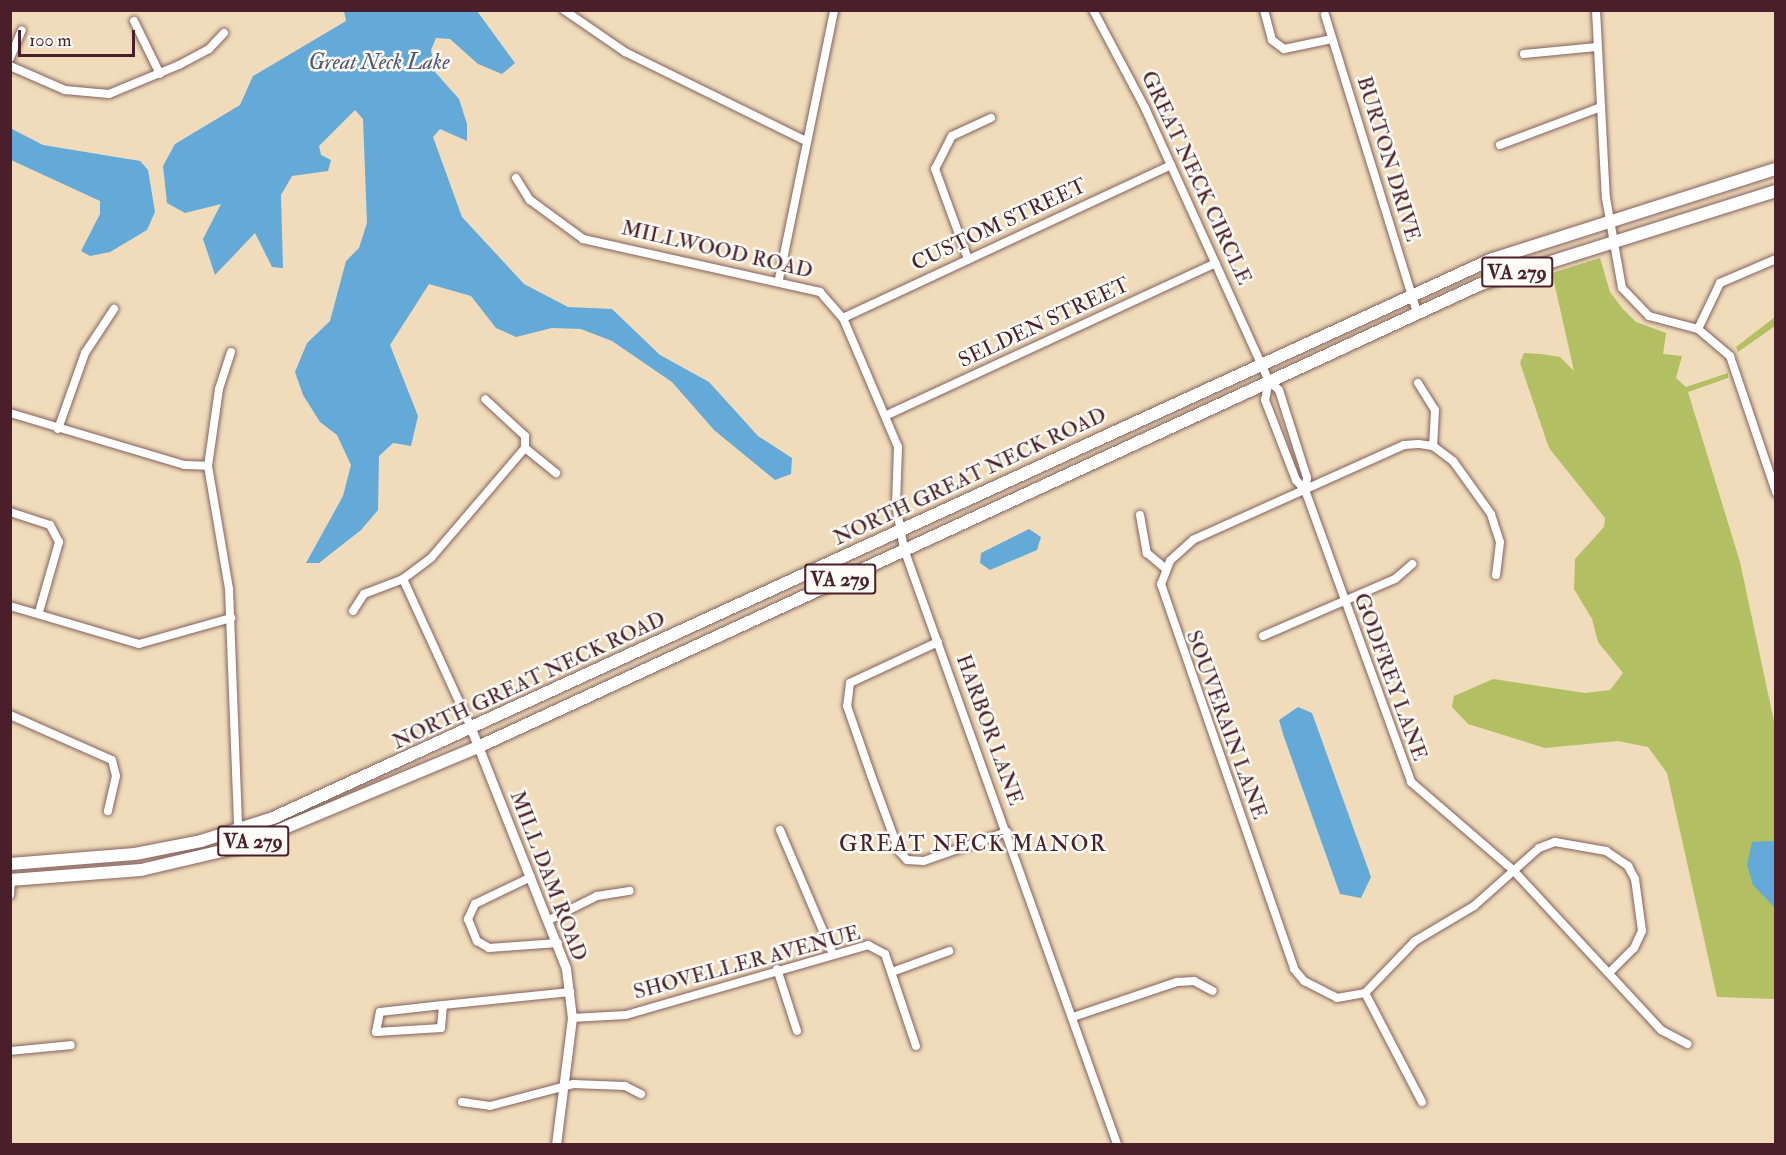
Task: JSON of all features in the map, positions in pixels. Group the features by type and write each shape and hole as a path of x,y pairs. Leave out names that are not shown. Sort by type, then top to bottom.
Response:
{"main road":[{"name":"NORTH GREAT NECK ROAD","path":"10,864 135,854 235,831 472,731 1490,260 1776,169"},
{"name":"NORTH GREAT NECK ROAD","path":"11,880 141,870 239,847 478,747 1481,284 1776,191"}],"street":[{"path":"564,10 625,52 806,141"},
{"path":"779,279 834,10"},
{"name":"GREAT NECK CIRCLE","path":"1093,10 1171,165 1261,364"},
{"path":"1264,10 1272,39 1284,49 1332,39"},
{"path":"1596,10 1608,224 1610,242 1622,288 1633,304 1648,316 1698,329 1734,363 1776,492"},
{"name":"BURTON DRIVE","path":"1325,15 1417,313"},
{"path":"134,21 160,74"},
{"path":"10,58 22,30"},
{"path":"10,66 65,90 94,94 123,91 209,49 224,33"},
{"path":"1524,54 1598,47"},
{"path":"1500,145 1600,106"},
{"path":"968,259 935,169 952,136 991,118"},
{"name":"CUSTOM STREET","path":"843,318 1171,165"},
{"name":"MILLWOOD ROAD","path":"516,178 530,200 583,239 779,279 820,292 843,318 887,415 898,447 901,531"},
{"path":"1698,329 1720,283 1776,259"},
{"name":"SELDEN STREET","path":"887,415 1216,263"},
{"path":"58,429 85,353 114,309"},
{"path":"231,352 219,389 208,466 231,618 235,831 239,847"},
{"name":"GODFREY LANE","path":"1261,364 1269,381 1279,390 1291,421 1305,490"},
{"name":"GODFREY LANE","path":"1269,381 1265,400 1305,490 1342,602 1411,782 1514,870 1661,1030 1687,1044"},
{"path":"1418,383 1435,410 1433,446"},
{"path":"353,611 364,594 403,579 438,551 525,448 525,436 485,399"},
{"path":"10,413 184,465 208,466"},
{"path":"1140,515 1146,553 1166,569 1193,540 1404,445 1433,446 1453,461 1491,514 1500,542 1496,575"},
{"path":"525,448 556,473"},
{"path":"10,512 50,525 59,542 39,612"},
{"name":"HARBOR LANE","path":"901,531 904,549 1117,1144"},
{"path":"1263,636 1395,579 1412,564"},
{"name":"SOUVERAIN LANE","path":"1166,569 1161,584 1172,626 1294,969 1326,995 1348,999 1365,993"},
{"path":"403,579 472,731"},
{"path":"10,606 152,644 231,618"},
{"path":"938,642 850,683 846,706 871,775 899,851 907,860 930,859 1007,832"},
{"path":"10,715 111,760 116,776 108,811"},
{"name":"MILL DAM ROAD","path":"472,731 558,943 570,992 572,1018 566,1088 556,1144"},
{"path":"780,830 833,954"},
{"path":"1422,1102 1365,993 1415,941 1474,906 1539,848 1555,842 1606,851 1628,866 1639,898 1642,931 1634,948 1609,972"},
{"path":"531,877 475,904 468,919 477,941 489,948 558,943"},
{"path":"10,895 11,880"},
{"path":"549,920 597,896 630,891"},
{"name":"SHOVELLER AVENUE","path":"572,1018 626,1015 777,969 868,945 885,954 916,1046"},
{"path":"892,972 949,951"},
{"path":"777,969 797,1031"},
{"path":"1073,1017 1177,982 1194,981 1213,991"},
{"path":"443,1005 441,1028 376,1032 380,1012 443,1005 570,992"},
{"path":"10,1052 71,1045"},
{"path":"462,1102 490,1106 566,1088 605,1084 641,1094"}],"green space":[{"path":"1600,258 1610,292 1622,308 1636,322 1666,333 1663,354 1682,356 1676,378 1686,387 1728,373 1728,378 1688,392 1740,562 1775,726 1775,999 1717,997 1667,773 1648,747 1618,741 1545,748 1468,724 1452,707 1454,696 1493,679 1585,693 1610,690 1623,673 1598,642 1592,619 1574,589 1575,559 1604,527 1605,518 1549,448 1520,363 1524,353 1541,354 1560,357 1574,371 1552,273"},
{"path":"1775,317 1775,326 1738,352 1736,347"}],"water":[{"name":"Great Neck Lake","path":"344,11 477,11 515,63 502,74 478,64 450,39 436,38 431,50 435,72 459,99 467,124 467,141 440,129 433,137 462,217 524,284 568,307 612,309 660,355 709,382 758,436 792,458 791,474 775,480 714,430 672,382 612,341 581,329 552,328 516,337 496,328 471,296 429,284 390,345 418,416 411,446 393,443 379,456 378,510 361,530 319,563 306,563 343,496 351,465 337,435 320,422 303,395 295,372 307,343 330,321 346,261 359,248 367,223 363,119 355,110 319,146 321,155 331,160 328,171 292,176 281,195 283,268 272,267 255,233 215,275 203,239 221,204 185,213 167,203 163,166 175,144 240,105 253,76 346,21"},
{"path":"10,128 43,145 140,161 148,170 155,212 147,230 110,252 90,256 81,251 100,214 100,201 11,160"},
{"path":"1029,529 1041,537 1037,550 990,570 980,563 981,553"},
{"path":"1298,707 1312,713 1371,877 1361,898 1340,894 1284,737 1279,720"},
{"path":"1773,841 1776,844 1775,908 1753,885 1747,865 1752,842"}],"district":[{"name":"GREAT NECK MANOR","path":"973,845"}]}
